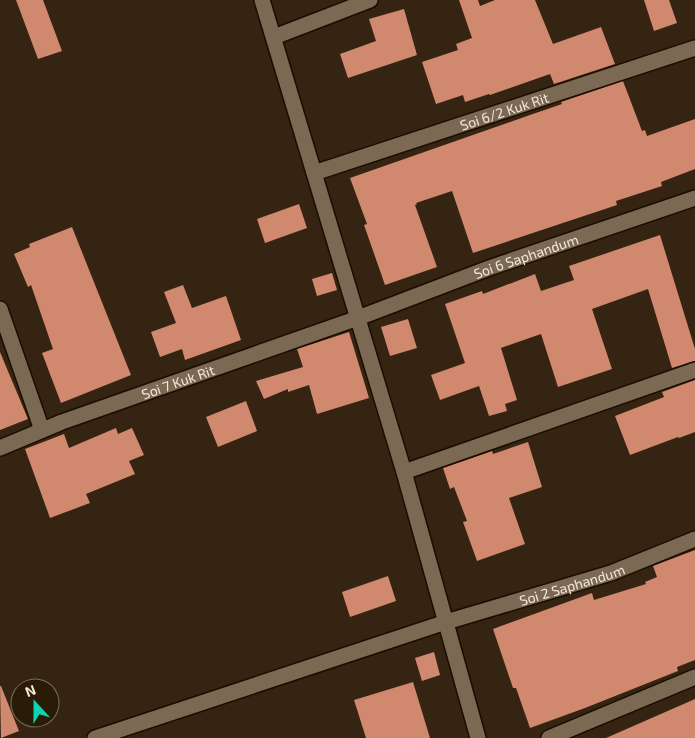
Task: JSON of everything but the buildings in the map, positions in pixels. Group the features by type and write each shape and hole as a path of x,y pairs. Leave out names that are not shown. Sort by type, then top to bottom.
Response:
{"street":[{"path":"262,0 404,472 478,738"},
{"path":"274,37 370,0"},
{"name":"Soi 6/2 Kuk Rit","path":"314,173 695,48"},
{"name":"Soi 6 Saphandum","path":"358,318 489,268 695,198"},
{"path":"0,309 42,430"},
{"name":"Soi 7 Kuk Rit","path":"0,448 42,430 358,318"},
{"path":"404,472 695,370"},
{"name":"Soi 2 Saphandum","path":"95,738 446,622 611,573 695,539"},
{"path":"548,738 695,677"}]}
